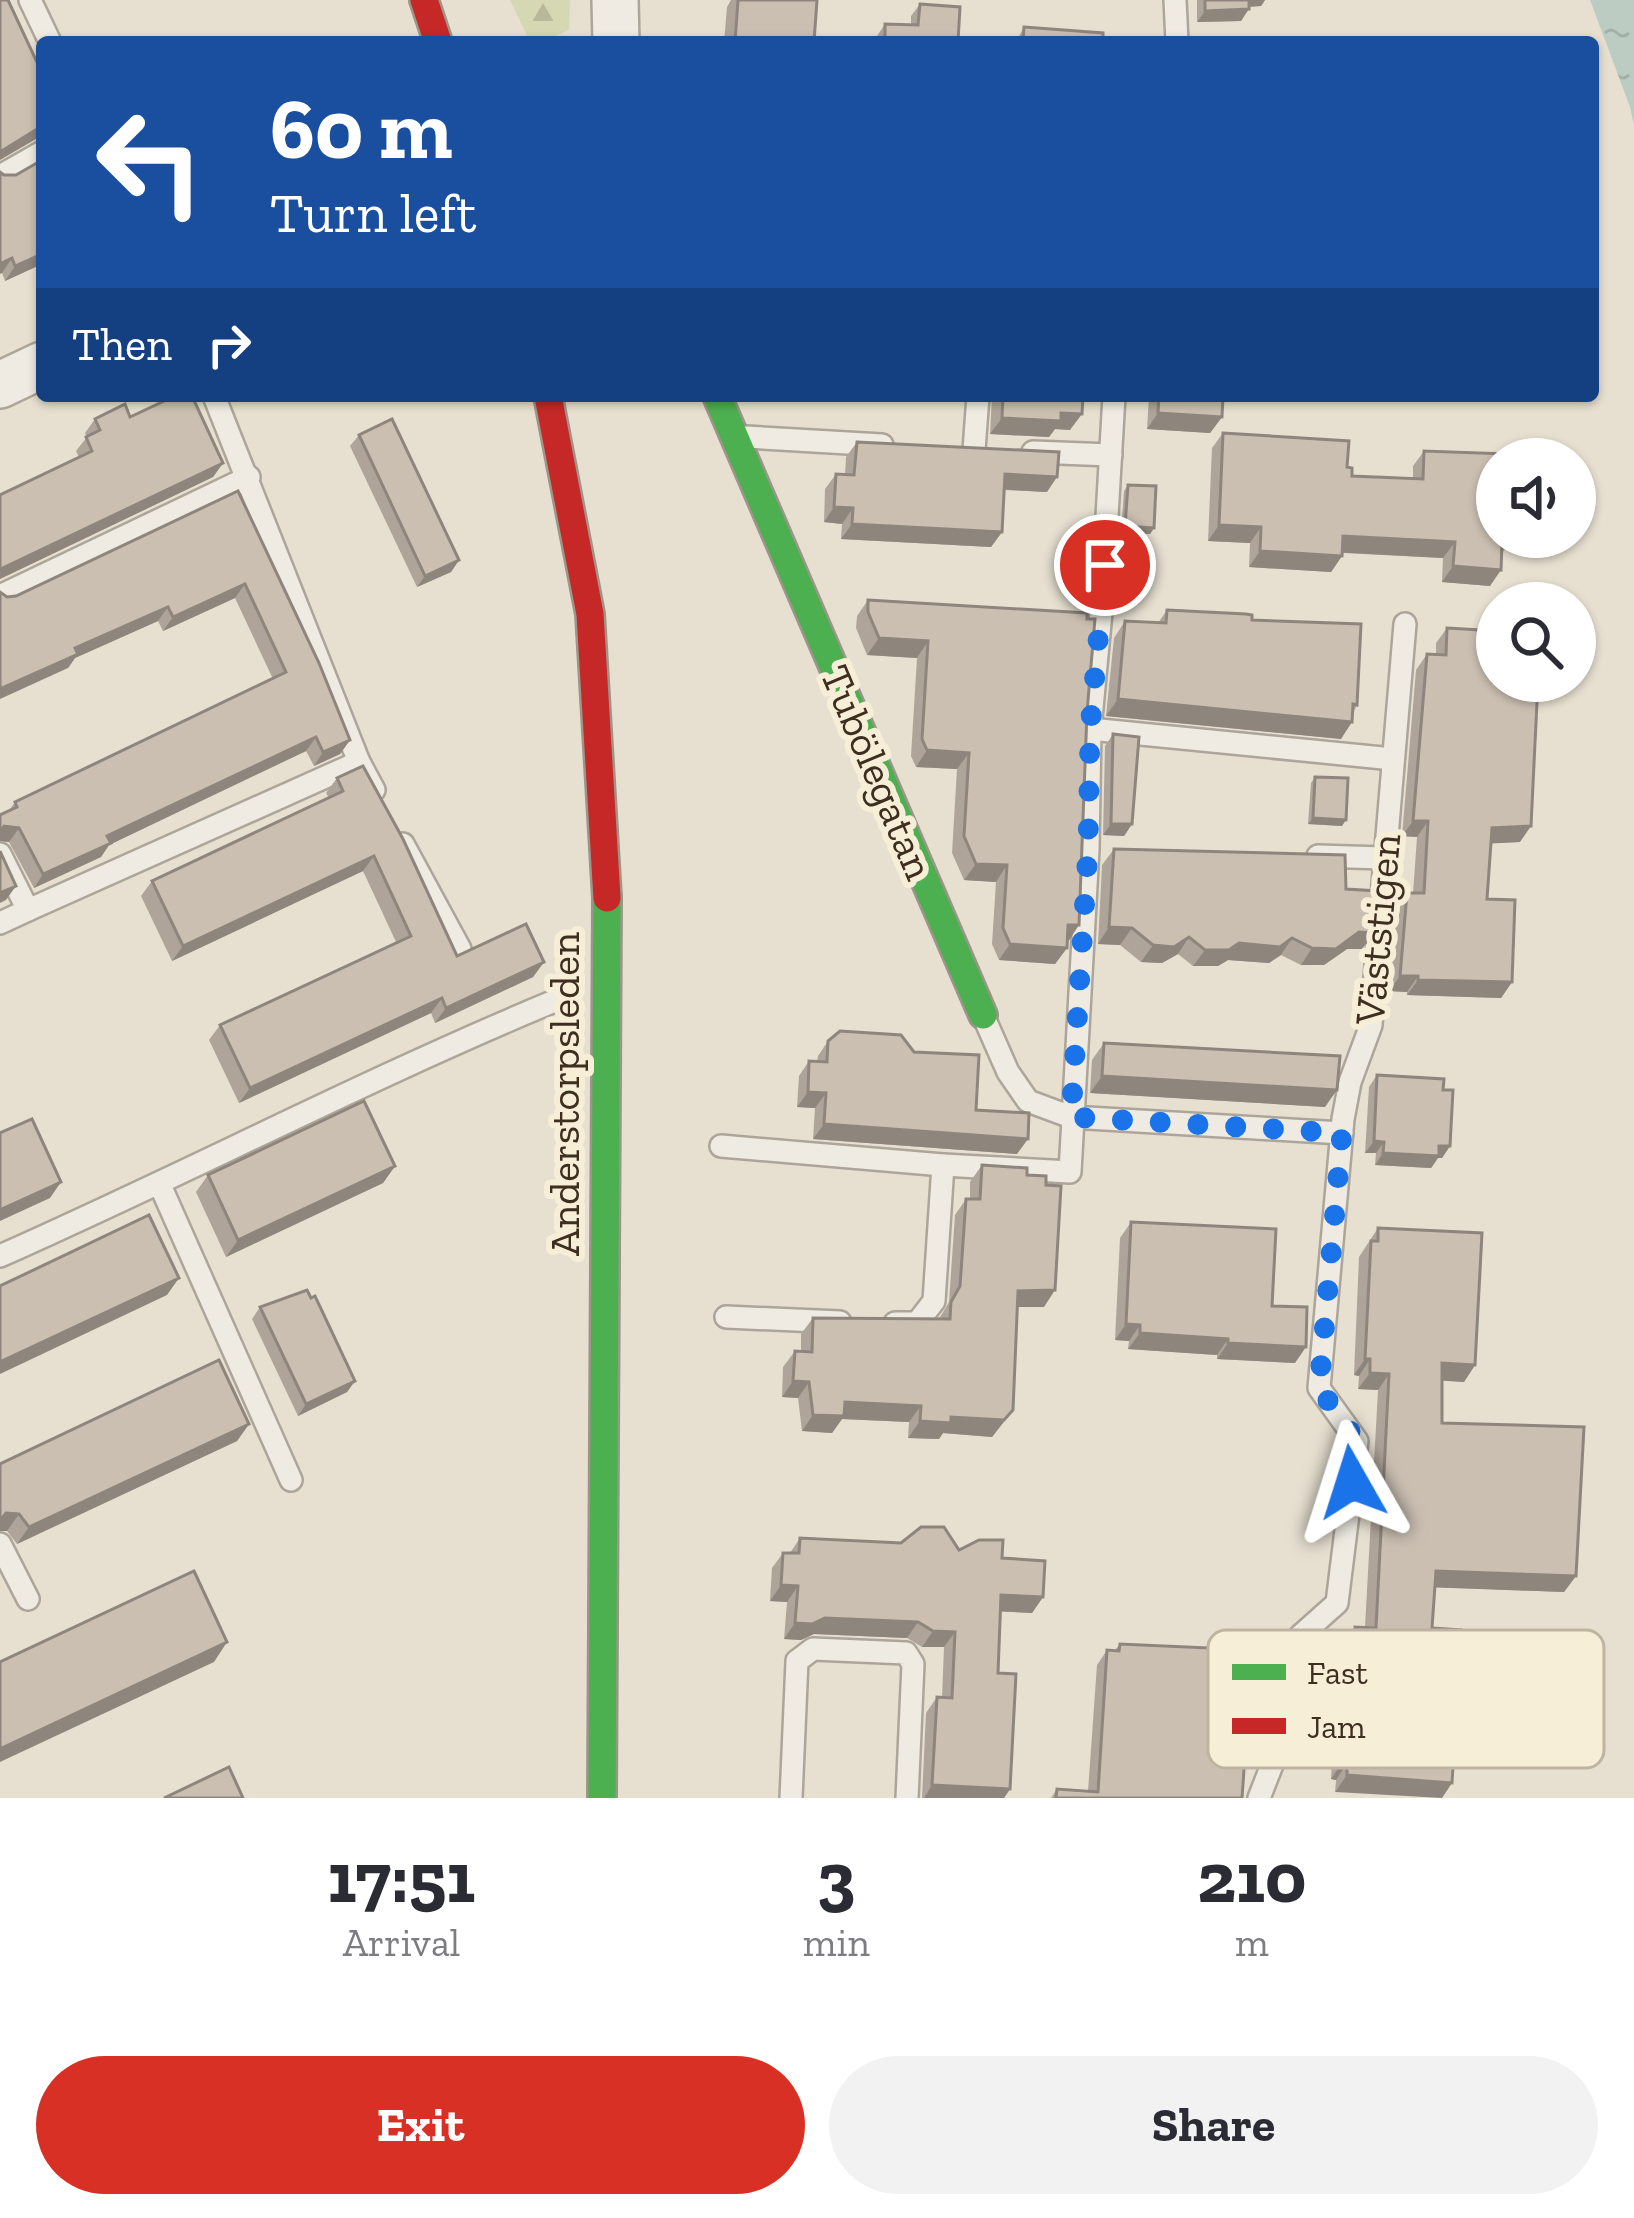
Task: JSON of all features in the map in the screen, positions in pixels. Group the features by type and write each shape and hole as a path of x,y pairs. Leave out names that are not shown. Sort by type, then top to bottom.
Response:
{"main road":[{"path":"424,0 436,36"},
{"name":"Anderstorpsleden","path":"549,402 590,614 608,867 602,1798"},
{"name":"Tubölegatan","path":"720,402 982,1015"}],"street":[{"path":"615,0 616,36"},
{"path":"0,385 36,367"}],"lane":[{"path":"30,0 47,36"},
{"path":"1175,0 1177,36"},
{"path":"0,176 36,155"},
{"path":"217,402 359,762 382,804"},
{"path":"979,402 986,450 1111,455"},
{"path":"721,1146 1070,1172 1071,1117 1099,850 1090,729 1114,402"},
{"path":"735,436 909,446"},
{"path":"0,596 249,477"},
{"name":"Väststigen","path":"1307,1630 1337,1604 1357,1441 1319,1388 1342,1133 1350,1082 1371,1025 1405,624"},
{"path":"1090,729 1393,759"},
{"path":"0,923 359,762"},
{"path":"393,824 460,949"},
{"path":"0,854 28,910"},
{"path":"1292,855 1383,858"},
{"path":"0,1256 160,1186 430,1053 552,1002"},
{"name":"Tubölegatan","path":"982,1015 1008,1072 1028,1101 1071,1117"},
{"path":"1071,1117 1342,1133"},
{"path":"727,1317 917,1323 934,1301 943,1165"},
{"path":"160,1186 291,1480"},
{"path":"0,1544 28,1599"},
{"path":"791,1798 796,1661 813,1649 906,1653 913,1664 907,1798"},
{"name":"Väststigen","path":"1258,1798 1270,1768"}],"green space":[{"path":"510,0 570,0 569,30 556,36 527,36"}],"water":[{"path":"1590,0 1634,0 1634,125 1630,107"}],"building":[{"path":"0,0 8,0 36,60 36,130 0,152"},
{"path":"738,0 817,0 814,36 735,36"},
{"path":"1205,0 1249,0 1249,9 1205,11"},
{"path":"920,4 960,7 958,36 885,36 885,24 918,25"},
{"path":"1024,27 1103,33 1103,36 1023,36"},
{"path":"36,163 36,257 15,266 12,258 0,264 0,172 16,175"},
{"path":"162,402 195,402 223,463 0,573 0,495 92,451 86,437 100,430 95,419 125,404 130,417"},
{"path":"1003,402 1083,402 1082,414 1061,413 1061,421 1002,418"},
{"path":"1159,402 1223,402 1222,417 1158,413"},
{"path":"392,419 459,560 425,576 359,435"},
{"path":"1223,433 1349,441 1347,467 1352,468 1352,476 1423,479 1424,451 1476,453 1476,558 1501,558 1501,570 1453,566 1455,542 1343,536 1342,556 1260,551 1261,527 1219,525"},
{"path":"857,442 1059,452 1057,477 1005,474 1002,532 852,524 853,508 834,507 836,474 854,475"},
{"path":"1128,485 1156,486 1154,528 1125,526"},
{"path":"238,491 350,740 323,752 316,737 107,836 111,843 43,874 19,828 4,826 0,833 0,815 17,807 15,802 286,672 245,584 173,617 168,607 75,648 78,654 0,689 0,592 16,596"},
{"path":"868,600 1087,613 1087,619 1095,619 1079,925 1068,925 1067,948 1010,944 1003,928 1007,865 976,864 964,836 969,753 927,750 922,739 928,641 879,638"},
{"path":"1167,610 1246,614 1252,620 1361,624 1352,722 1118,699 1125,621 1166,623"},
{"path":"1447,628 1476,630 1476,702 1537,702 1531,826 1492,828 1487,899 1515,900 1512,982 1400,976 1407,893 1424,893 1428,821 1413,821 1427,654 1446,655"},
{"path":"1113,734 1139,737 1132,824 1111,824"},
{"path":"363,766 457,956 526,924 544,962 446,1008 442,998 250,1088 220,1025 411,936 374,856 183,946 152,881 343,791 337,778"},
{"path":"1315,777 1348,778 1346,820 1313,818"},
{"path":"1114,849 1345,855 1346,889 1378,891 1374,933 1359,932 1336,949 1312,948 1292,938 1280,947 1239,943 1229,950 1205,950 1189,937 1174,947 1153,945 1132,928 1109,927"},
{"path":"0,851 16,886 0,893"},
{"path":"840,1031 901,1035 914,1052 979,1055 976,1110 1029,1113 1028,1139 824,1124 826,1093 808,1092 809,1061 827,1062 828,1041"},
{"path":"1104,1043 1340,1056 1337,1090 1102,1076"},
{"path":"1377,1075 1444,1079 1443,1090 1453,1090 1450,1146 1439,1146 1439,1156 1383,1153 1384,1142 1374,1141"},
{"path":"364,1101 395,1166 238,1240 208,1175"},
{"path":"32,1119 61,1182 0,1210 0,1133"},
{"path":"982,1165 1027,1168 1027,1175 1046,1176 1046,1185 1061,1186 1055,1290 1018,1291 1013,1410 1004,1420 951,1417 951,1423 920,1421 921,1406 845,1402 844,1416 813,1415 809,1382 793,1381 795,1351 812,1352 813,1318 950,1319 951,1302 960,1286 966,1199 980,1199"},
{"path":"149,1215 179,1278 0,1362 0,1286"},
{"path":"1131,1222 1276,1229 1272,1306 1307,1307 1306,1347 1140,1333 1140,1325 1126,1324"},
{"path":"1378,1228 1482,1233 1475,1365 1442,1363 1442,1423 1584,1427 1576,1576 1436,1571 1432,1628 1461,1630 1355,1630 1376,1628 1389,1374 1370,1373 1370,1359 1365,1359 1371,1241 1378,1241"},
{"path":"307,1290 311,1298 315,1296 355,1381 306,1404 260,1307"},
{"path":"219,1360 249,1424 29,1527 19,1514 6,1513 0,1521 0,1464"},
{"path":"921,1527 944,1527 959,1550 979,1540 1003,1540 1002,1558 1045,1561 1043,1597 1001,1595 998,1673 1016,1674 1010,1789 932,1785 937,1697 952,1698 955,1632 933,1631 918,1622 825,1618 812,1624 795,1623 798,1586 781,1585 783,1553 799,1553 800,1538 901,1543"},
{"path":"194,1571 227,1642 0,1749 0,1662"},
{"path":"1120,1644 1208,1648 1208,1768 1244,1768 1242,1798 1056,1798 1057,1789 1098,1792 1107,1650 1119,1651"},
{"path":"229,1767 243,1798 164,1798"},
{"path":"1347,1768 1453,1768 1452,1783 1347,1775"}],"traffic: fast":[{"path":"720,402 983,1015"},
{"path":"602,1798 607,898"}],"traffic: jam":[{"path":"424,0 436,36"},
{"path":"549,402 590,614 607,898"}],"route":[{"path":"1105,565 1090,729 1088,850 1071,1117 1342,1133 1319,1388 1357,1441 1352,1482"}]}
